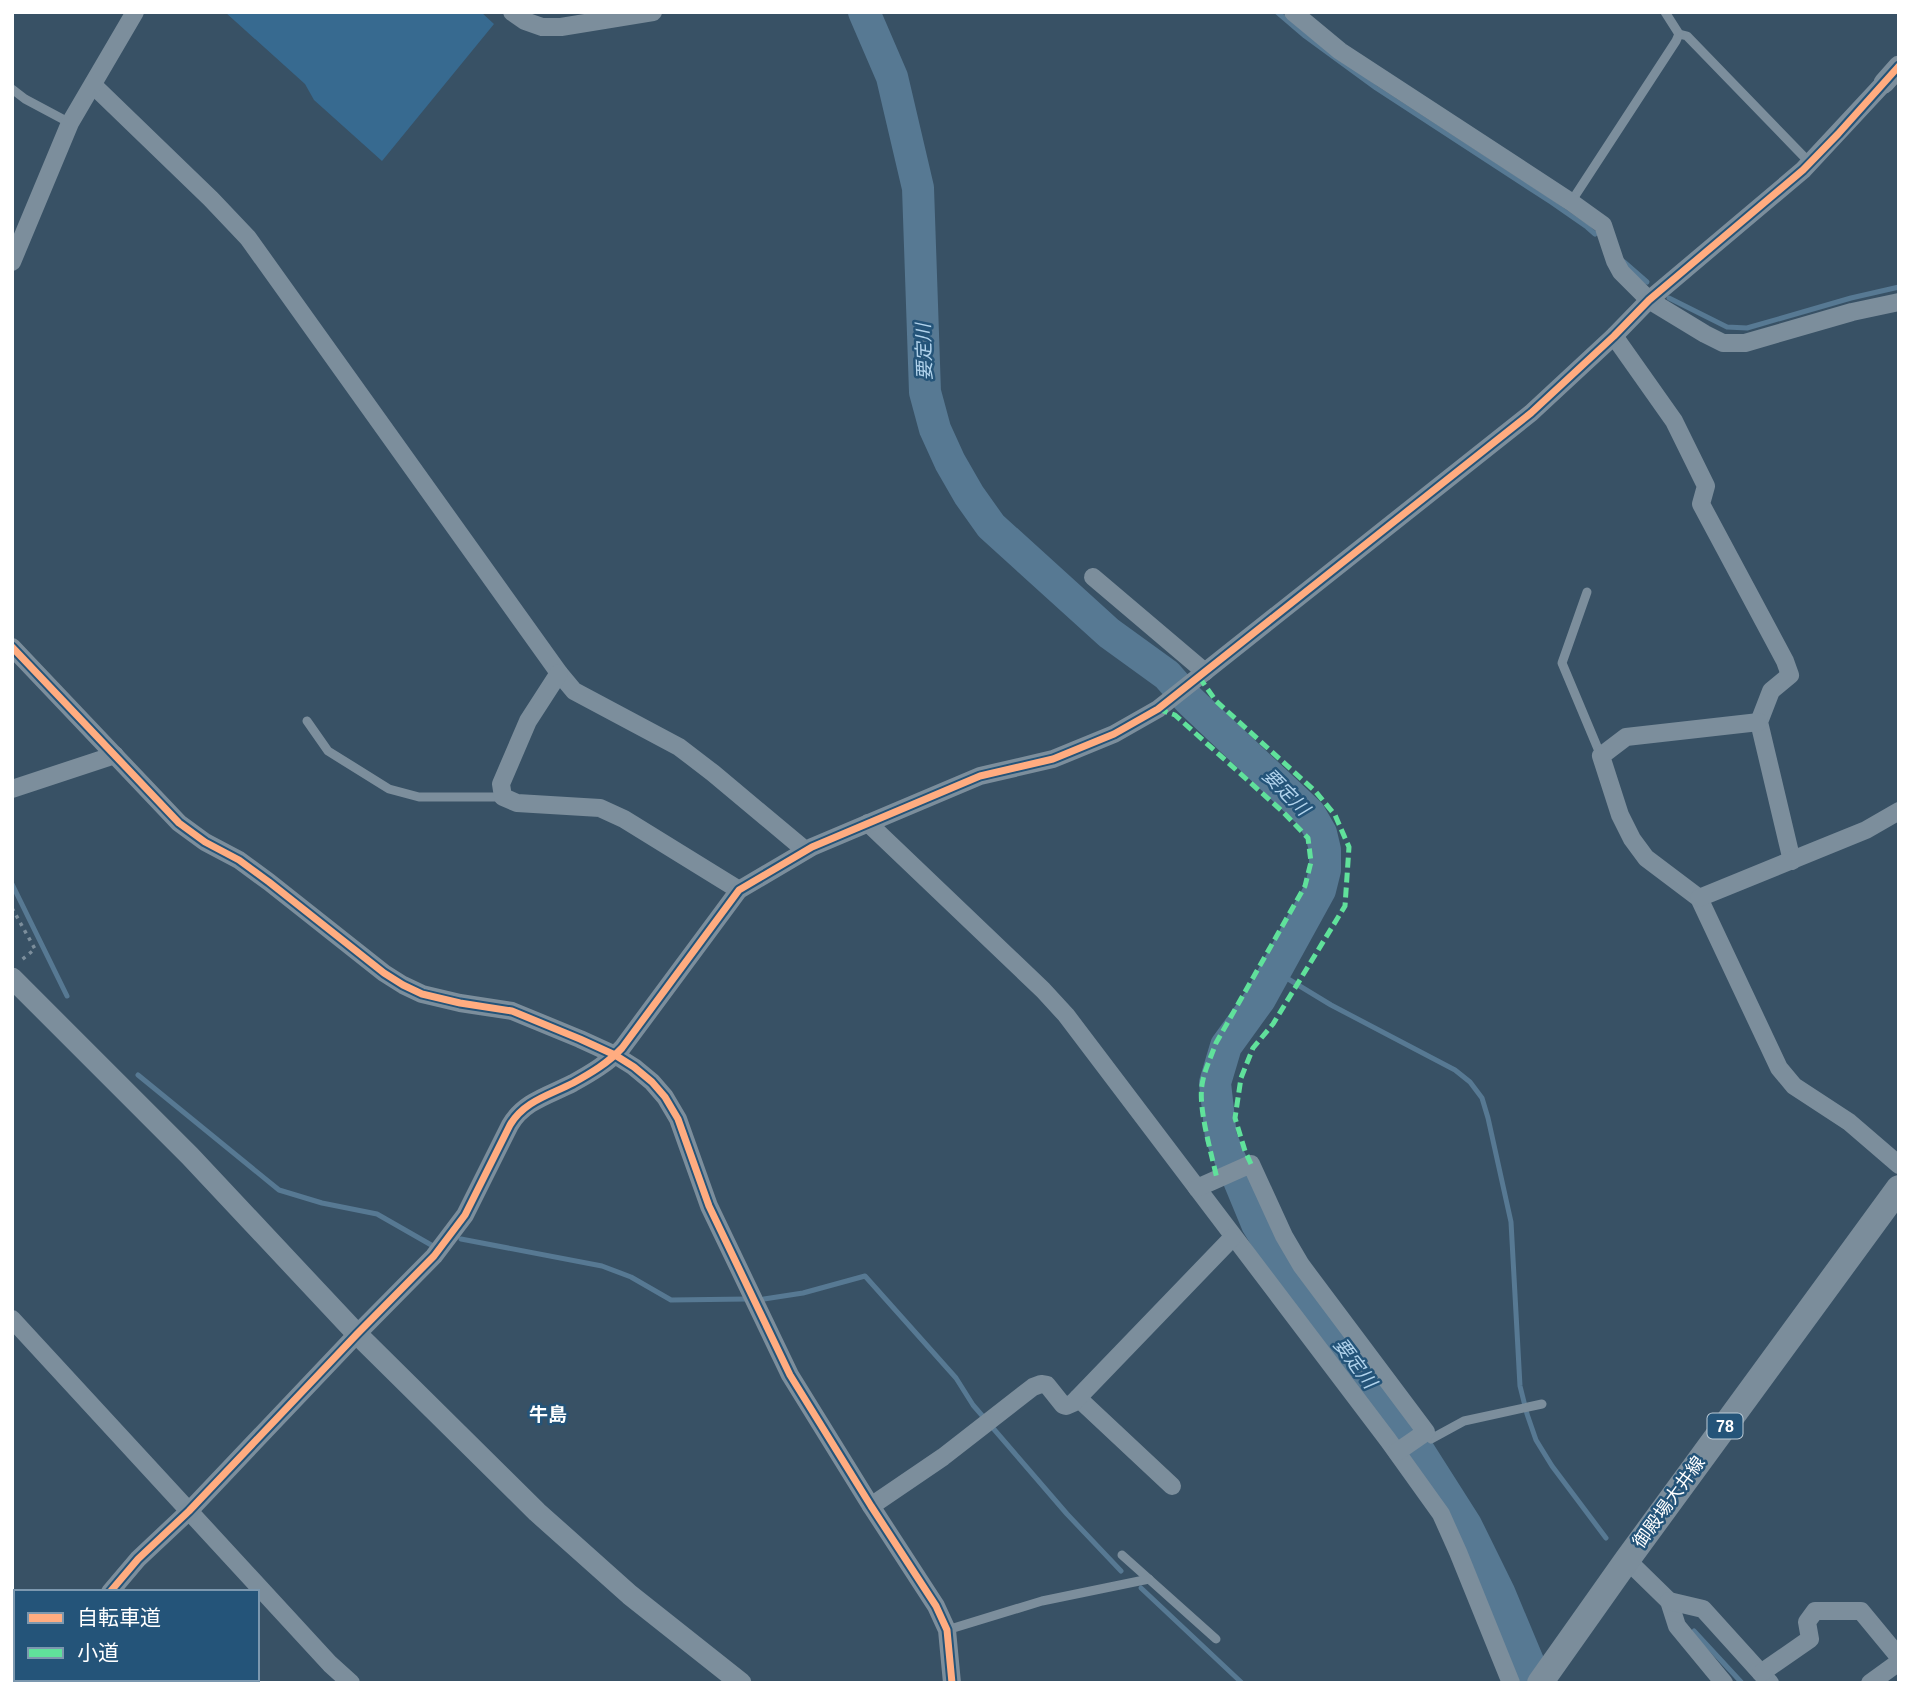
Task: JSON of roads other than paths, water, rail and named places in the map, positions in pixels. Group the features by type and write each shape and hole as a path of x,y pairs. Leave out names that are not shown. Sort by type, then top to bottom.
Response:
{"main road":[{"name":"御殿場大井線","path":"1547,1674 1899,1188"}],"street":[{"path":"12,262 70,123 135,12"},
{"path":"512,12 525,21 542,26 561,27 653,12"},
{"path":"1293,12 1350,58 1572,202 1603,225 1621,272 1649,300 1704,334 1723,343 1745,343 1852,312 1899,302"},
{"path":"112,1590 138,1559 189,1511 357,1334 424,1268 465,1215 510,1125 519,1113 534,1101 583,1077 615,1055 740,890 806,850 868,823 980,776 1053,759 1114,734 1158,709 1531,413 1649,300 1810,163 1899,66"},
{"path":"93,85 248,238 574,691 679,747 806,850"},
{"path":"1614,336 1674,421 1706,486 1701,504 1786,661 1790,675 1772,691 1759,722 1792,861"},
{"path":"1093,577 1199,677"},
{"path":"12,647 179,823 205,842 249,867 372,964 403,985 422,993 503,1009 580,1038 615,1055 652,1082 675,1111 709,1206 790,1374 936,1606 947,1630 952,1683"},
{"path":"559,673 528,721 500,784 503,797 517,803 600,808 624,819 740,890"},
{"path":"1759,722 1626,737 1601,756 1620,815 1632,839 1646,858 1699,898 1779,1068 1794,1086 1849,1122 1899,1165"},
{"path":"12,789 115,755"},
{"path":"1699,898 1866,830 1899,811"},
{"path":"868,823 1066,1015 1399,1451 1441,1514 1511,1683"},
{"path":"15,971 357,1334 537,1512 630,1595 741,1683"},
{"path":"1197,1188 1251,1164 1283,1236 1301,1265 1423,1433 1399,1451"},
{"path":"871,1506 943,1457 1033,1387 1041,1384 1050,1387 1063,1405 1070,1405 1233,1237"},
{"path":"12,1319 330,1664 351,1683"},
{"path":"1078,1398 1172,1486"},
{"path":"1627,1560 1669,1601 1677,1626 1724,1683"},
{"path":"1669,1601 1703,1609 1765,1678 1810,1639 1807,1622 1815,1611 1861,1611 1899,1659 1870,1683"}],"lane":[{"path":"1665,12 1679,34 1687,36 1810,163"},
{"path":"1572,202 1679,34"},
{"path":"12,89 70,123"},
{"path":"1587,592 1562,663 1601,756"},
{"path":"307,721 328,751 389,789 419,797 503,797"},
{"path":"1423,1433 1431,1439 1464,1421 1542,1404"},
{"path":"1122,1555 1216,1639"},
{"path":"947,1630 1042,1601 1149,1579"}],"waterway":[{"name":"要定川","path":"864,12 892,77 918,188 925,392 935,429 950,462 991,526 1109,633 1167,675 1188,699 1310,814 1321,833 1325,850 1325,870 1320,890 1260,999 1226,1046 1215,1083 1221,1137 1257,1224 1293,1283 1405,1429 1466,1525 1499,1592 1537,1683"},
{"path":"1277,12 1376,88 1551,202 1595,234"},
{"path":"1624,262 1647,282"},
{"path":"1669,298 1727,327 1747,328 1899,287"},
{"path":"12,884 67,996"},
{"path":"1275,971 1331,1005 1455,1070 1470,1082 1482,1098 1511,1222 1520,1386 1527,1414 1536,1440 1552,1466 1606,1538"},
{"path":"138,1075 279,1190 322,1203 377,1214 433,1246"},
{"path":"461,1239 602,1266 631,1277 671,1300 748,1299"},
{"path":"764,1299 803,1293 865,1276 956,1378 973,1405 1067,1514 1121,1571"},
{"path":"1141,1588 1242,1683"},
{"path":"1694,1631 1742,1683"}],"district":[{"name":"牛島","path":"548,1414"}]}
